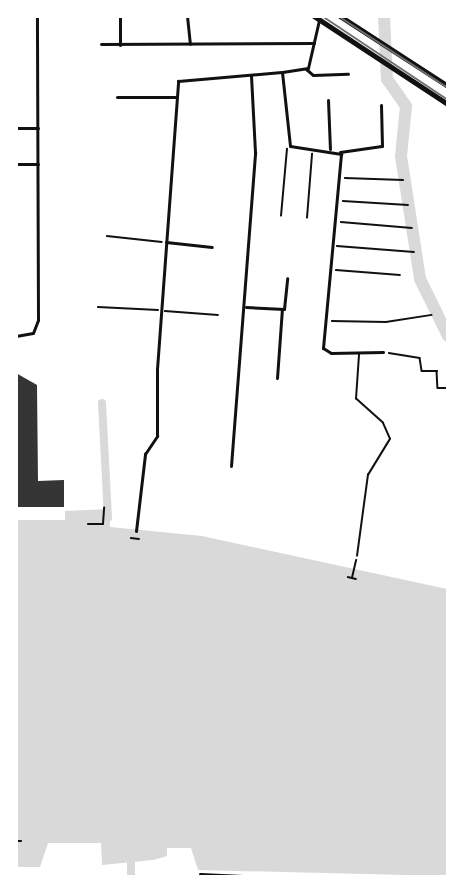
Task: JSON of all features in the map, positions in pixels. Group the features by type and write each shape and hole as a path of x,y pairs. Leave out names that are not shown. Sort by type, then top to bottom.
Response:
{"main road":[{"path":"340,16 447,86"},
{"path":"316,18 447,104"}],"street":[{"path":"16,336 33,333 38,164 37,16"},
{"path":"120,16 120,45"},
{"path":"187,16 190,44"},
{"path":"306,69 314,43 316,18"},
{"path":"101,44 314,43"},
{"path":"136,531 145,454 157,436 161,310 178,81 185,77 251,75 306,69 313,75 348,74"},
{"path":"282,72 290,146 340,152 382,146 381,105"},
{"path":"231,466 246,307 255,152 251,75"},
{"path":"117,97 176,97"},
{"path":"328,100 330,149"},
{"path":"16,128 38,128"},
{"path":"340,152 341,178 329,269 323,348 359,354 383,352"},
{"path":"16,164 38,164"},
{"path":"166,242 213,246"},
{"path":"277,378 282,309 287,278"},
{"path":"246,307 282,309"},
{"path":"200,874 243,876"}],"lane":[{"path":"357,556 368,475 390,439 383,423 356,399 359,354"}],"path":[{"path":"281,216 290,146"},
{"path":"307,218 312,150"},
{"path":"341,178 403,180"},
{"path":"339,201 408,205"},
{"path":"337,222 412,228"},
{"path":"107,236 166,242"},
{"path":"333,246 414,252"},
{"path":"329,269 400,275"},
{"path":"98,307 218,315"},
{"path":"325,321 386,322 431,315"},
{"path":"383,352 420,358 422,371 437,371 438,388 447,388"},
{"path":"88,524 103,524 104,508"},
{"path":"131,538 139,539"},
{"path":"352,578 357,556"},
{"path":"348,577 356,579"},
{"path":"16,841 21,841"}],"shaded area":[{"path":"109,509 110,527 202,536 447,589 447,876 198,870 191,848 167,848 167,856 153,860 102,865 101,843 48,843 40,867 17,867 16,520 65,520 65,511"}],"building":[{"path":"16,373 37,385 38,481 64,480 64,507 16,507"}],"waterway":[{"path":"384,16 387,79 406,106 401,156 420,279 448,336"},
{"path":"102,403 108,518"},
{"path":"131,854 131,876"}],"railway":[{"path":"322,16 448,100"},
{"path":"338,16 448,88"}]}
